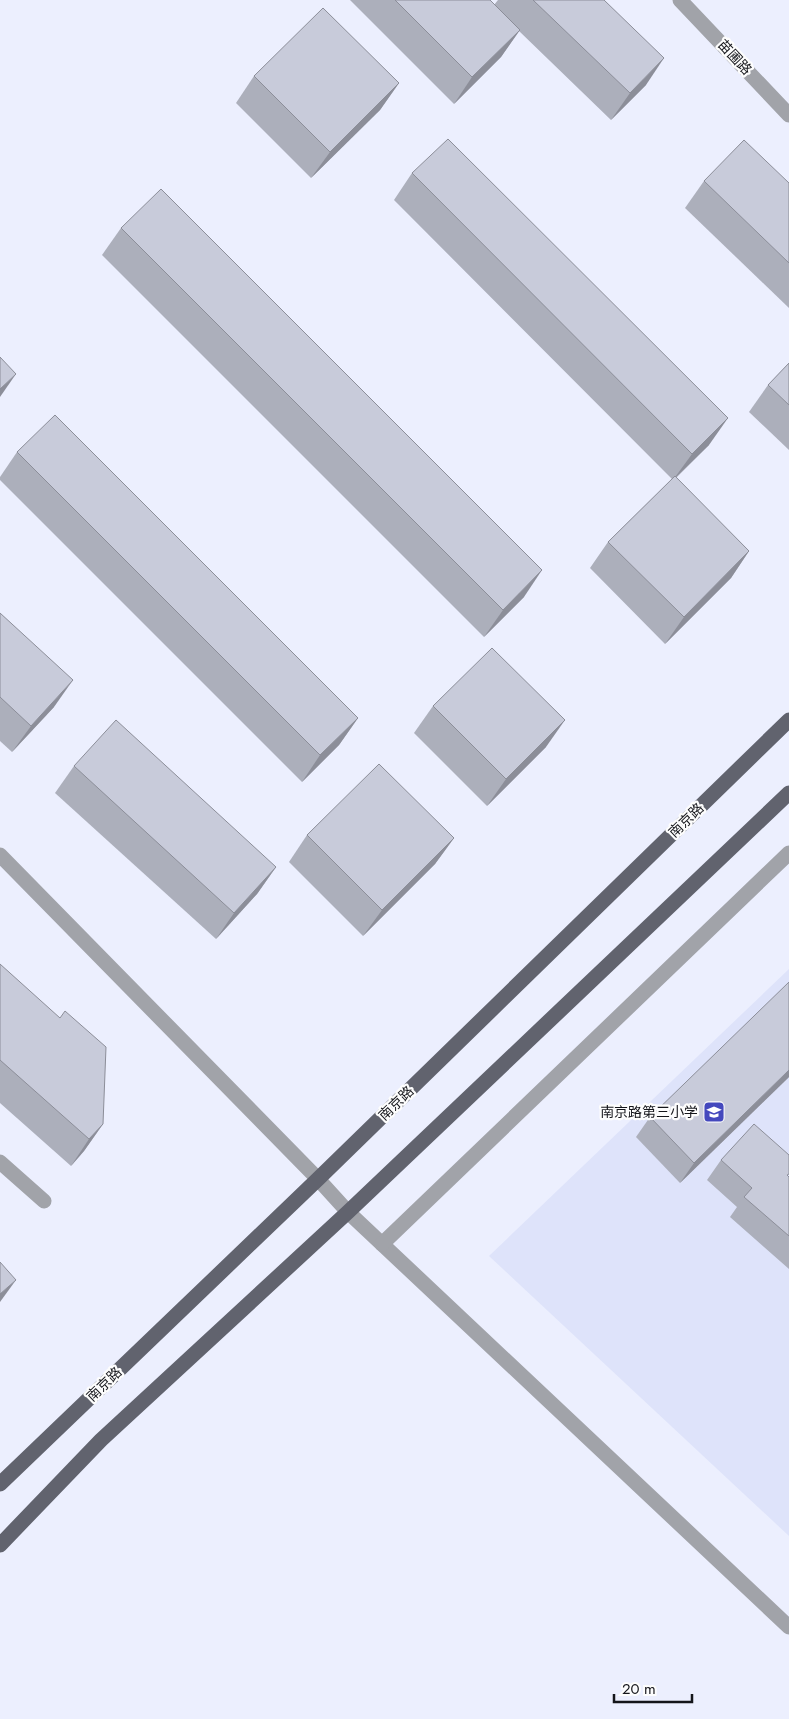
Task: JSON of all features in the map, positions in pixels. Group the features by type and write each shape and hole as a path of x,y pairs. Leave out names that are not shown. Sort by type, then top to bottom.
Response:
{"main road":[{"name":"南京路","path":"0,1484 318,1179 789,720"},
{"path":"0,1545 101,1440 348,1212 789,793"}],"street":[{"name":"苗圃路","path":"680,0 789,115"},
{"path":"382,1244 789,852"},
{"path":"0,855 318,1179 348,1212 789,1627"},
{"path":"0,1162 44,1201"}],"shaded area":[{"name":"南京路第三小学","path":"789,969 789,1536 489,1256"}],"building":[{"path":"395,0 490,0 520,30 472,77"},
{"path":"533,0 604,0 664,58 630,93"},
{"path":"323,8 399,83 330,152 254,76"},
{"path":"448,139 728,418 692,454 412,173"},
{"path":"744,140 789,183 789,263 704,181"},
{"path":"161,189 542,570 503,610 121,228"},
{"path":"0,357 16,374 0,389"},
{"path":"789,363 789,405 768,385"},
{"path":"55,415 358,718 320,755 17,452"},
{"path":"675,476 749,551 684,617 608,542"},
{"path":"0,613 73,680 31,726 0,697"},
{"path":"492,648 565,720 506,779 433,706"},
{"path":"116,720 276,867 234,913 74,766"},
{"path":"379,764 454,838 382,910 307,835"},
{"path":"0,964 60,1018 65,1011 106,1047 103,1124 89,1139 0,1060"},
{"path":"789,982 789,1070 694,1163 650,1117"},
{"path":"754,1124 789,1155 789,1174 787,1175 789,1177 789,1236 744,1197 752,1188 721,1160"},
{"path":"0,1262 16,1280 0,1294"}],"place":[{"name":"南京路第三小学","path":"714,1112"}]}
